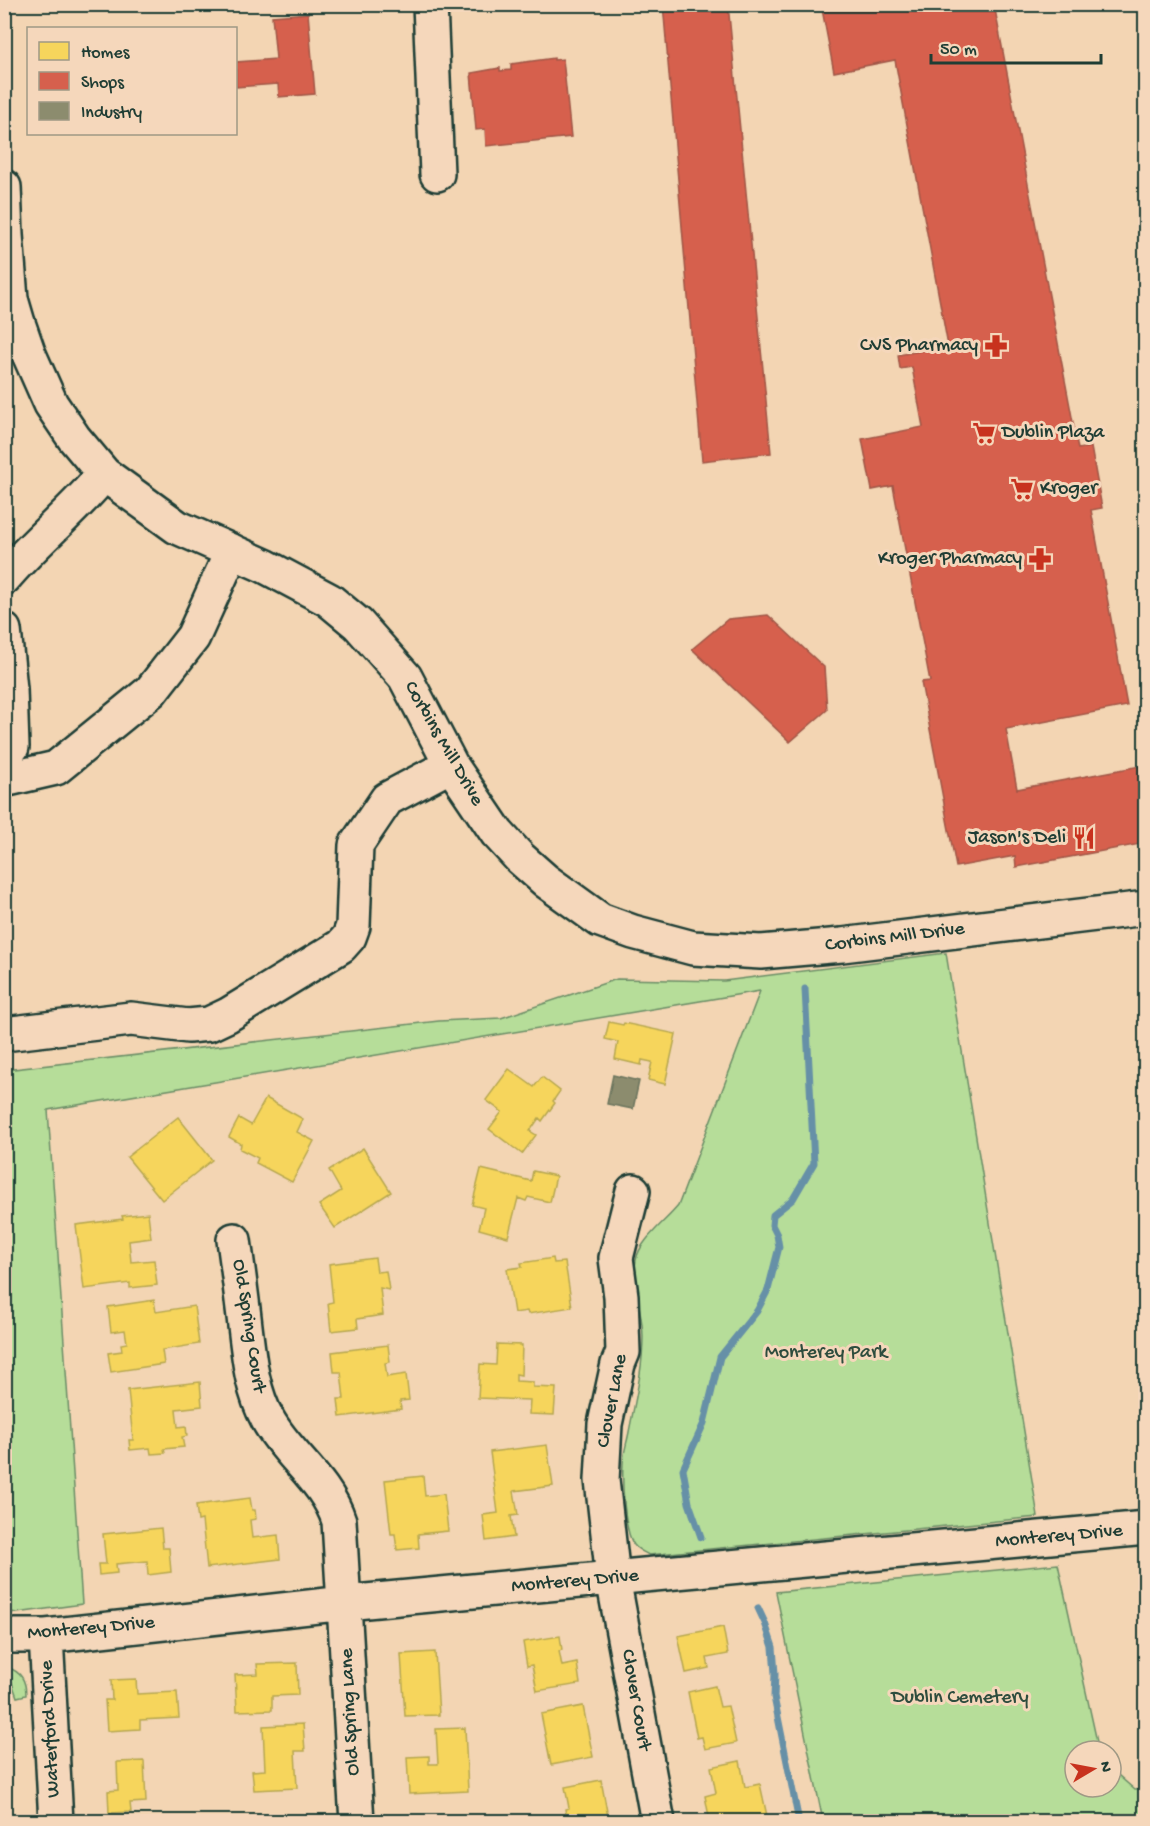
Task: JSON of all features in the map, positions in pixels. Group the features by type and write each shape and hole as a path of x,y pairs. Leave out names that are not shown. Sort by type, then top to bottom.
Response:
{"street":[{"path":"430,4 437,174"},
{"name":"Corbins Mill Drive","path":"4,187 11,299 28,352 51,404 74,438 104,474 177,527 266,566 328,600 358,624 405,677 451,765 497,833 546,881 600,920 633,932 693,948 761,952 1146,908"},
{"path":"4,578 35,544 91,491 104,474"},
{"path":"4,780 56,768 151,691 193,637 232,551"},
{"path":"4,630 10,689 12,747"},
{"path":"4,1034 131,1019 188,1026 209,1024 228,1016 341,946 349,937 353,926 356,845 387,799 451,765"},
{"name":"Clover Lane","path":"613,1578 602,1480 602,1449 618,1364 623,1352 621,1296 616,1258 633,1191"},
{"name":"Old Spring Court","path":"234,1240 251,1375 257,1397 279,1438 334,1506 339,1521 342,1545 345,1603"},
{"name":"Monterey Drive","path":"4,1636 46,1636 345,1603 1146,1528"},
{"name":"Clover Court","path":"613,1578 658,1821"},
{"name":"Old Spring Lane","path":"345,1603 357,1821"},
{"name":"Waterford Drive","path":"46,1636 56,1821"}],"green space":[{"name":"Monterey Park","path":"946,953 1038,1517 649,1555 634,1545 626,1518 623,1472 643,1349 635,1279 636,1260 642,1245 678,1206 760,991 48,1110 82,1604 17,1613 5,1611 5,1070 439,1021 501,1018 617,979 724,981"},
{"name":"Dublin Cemetery","path":"1058,1564 1096,1739 1063,1739 1063,1799 1123,1799 1123,1780 1135,1790 1145,1789 1145,1821 823,1821 776,1592"},
{"path":"7,1667 22,1677 26,1695 17,1697 11,1680 5,1677"}],"building: Homes":[{"path":"609,1022 676,1034 665,1084 648,1080 652,1062 642,1060 641,1065 615,1059 618,1042 605,1039"},
{"path":"509,1069 534,1087 542,1077 560,1091 553,1101 555,1103 542,1121 539,1118 530,1131 536,1135 522,1154 489,1129 502,1112 486,1100"},
{"path":"266,1098 303,1119 297,1132 314,1141 292,1182 256,1163 258,1158 240,1149 241,1144 229,1137 239,1118 251,1125"},
{"path":"178,1117 212,1160 162,1200 127,1157"},
{"path":"363,1148 391,1192 335,1228 319,1205 341,1191 329,1170"},
{"path":"481,1169 531,1181 533,1171 556,1176 550,1202 528,1197 526,1201 518,1198 508,1237 479,1229 484,1208 472,1205"},
{"path":"148,1213 151,1238 129,1241 131,1262 154,1260 157,1285 130,1288 130,1283 84,1289 76,1225 123,1219 122,1216"},
{"path":"375,1258 377,1272 386,1271 389,1290 380,1288 383,1315 357,1319 358,1328 331,1331 328,1303 333,1302 329,1264"},
{"path":"553,1258 554,1263 565,1262 572,1307 528,1314 527,1311 514,1313 507,1269 522,1267 521,1263"},
{"path":"154,1300 156,1312 194,1306 199,1344 162,1350 164,1364 111,1372 108,1353 122,1351 121,1344 127,1343 125,1330 111,1332 108,1307"},
{"path":"497,1344 522,1345 521,1375 516,1374 516,1381 533,1382 533,1387 556,1388 554,1415 529,1414 530,1400 478,1398 480,1364 496,1365"},
{"path":"388,1345 390,1362 385,1363 387,1377 406,1374 409,1400 400,1401 401,1409 340,1417 338,1399 344,1399 341,1372 334,1372 332,1352"},
{"path":"200,1382 202,1406 176,1409 178,1427 186,1426 187,1436 182,1437 184,1447 164,1449 165,1453 151,1454 150,1448 130,1450 129,1440 133,1440 128,1390"},
{"path":"547,1445 553,1486 514,1491 518,1515 511,1516 514,1537 486,1541 483,1515 498,1513 490,1452"},
{"path":"423,1476 425,1496 444,1494 448,1531 418,1534 419,1548 397,1550 395,1534 391,1534 385,1480"},
{"path":"250,1498 256,1519 250,1520 252,1538 278,1535 280,1559 207,1568 202,1520 198,1521 196,1505"},
{"path":"161,1528 163,1548 169,1548 171,1572 148,1575 147,1561 116,1564 117,1573 99,1575 98,1564 106,1564 103,1534"},
{"path":"723,1627 728,1654 707,1658 709,1668 686,1673 678,1636"},
{"path":"560,1636 562,1650 559,1651 562,1666 577,1663 580,1684 537,1691 532,1665 527,1666 523,1642"},
{"path":"435,1652 439,1715 405,1716 401,1654"},
{"path":"297,1663 298,1695 272,1696 272,1710 237,1711 235,1675 258,1674 257,1664"},
{"path":"136,1679 137,1694 177,1692 179,1718 140,1720 140,1729 107,1731 105,1700 112,1700 111,1680"},
{"path":"715,1686 720,1707 728,1706 736,1743 705,1749 702,1737 697,1738 688,1692"},
{"path":"583,1706 593,1757 551,1765 541,1714"},
{"path":"303,1724 305,1751 295,1751 297,1788 254,1790 252,1771 265,1770 263,1726"},
{"path":"465,1728 468,1791 409,1794 407,1757 429,1756 429,1764 438,1764 436,1729"},
{"path":"144,1761 146,1802 130,1803 131,1812 109,1813 108,1791 118,1790 117,1762"},
{"path":"740,1761 745,1787 760,1784 767,1816 740,1822 710,1822 705,1796 716,1793 711,1767"},
{"path":"601,1780 609,1822 567,1822 565,1809 569,1808 565,1787"}],"building: Shops":[{"path":"663,4 728,4 771,453 702,461"},
{"name":"Dublin Plaza","path":"821,4 994,4 1078,449 1091,447 1102,508 1091,510 1127,706 1006,729 1017,789 1140,766 1146,795 1146,843 1016,867 1015,856 956,867 921,682 930,681 893,486 872,490 862,439 923,427 912,367 900,369 898,355 948,346 895,60 834,72"},
{"path":"308,13 315,94 279,97 278,84 237,87 237,62 276,59 272,16"},
{"path":"554,58 554,60 563,59 571,137 486,146 485,129 476,130 471,73 500,68 500,71 511,70 511,64"},
{"path":"768,615 824,667 827,710 790,742 692,649 728,619"}],"building: Industry":[{"path":"613,1075 639,1081 633,1109 607,1104"}],"waterway":[{"path":"701,1537 689,1503 683,1469 704,1423 720,1357 757,1311 768,1290 779,1247 772,1225 773,1215 793,1199 814,1163 805,989"},
{"path":"758,1608 773,1647 774,1697 799,1822"}],"place":[{"name":"CVS Pharmacy","path":"996,346"},
{"name":"Dublin Plaza","path":"984,433"},
{"name":"Kroger","path":"1022,489"},
{"name":"Kroger Pharmacy","path":"1040,559"},
{"name":"Jason's Deli","path":"1084,838"}]}
